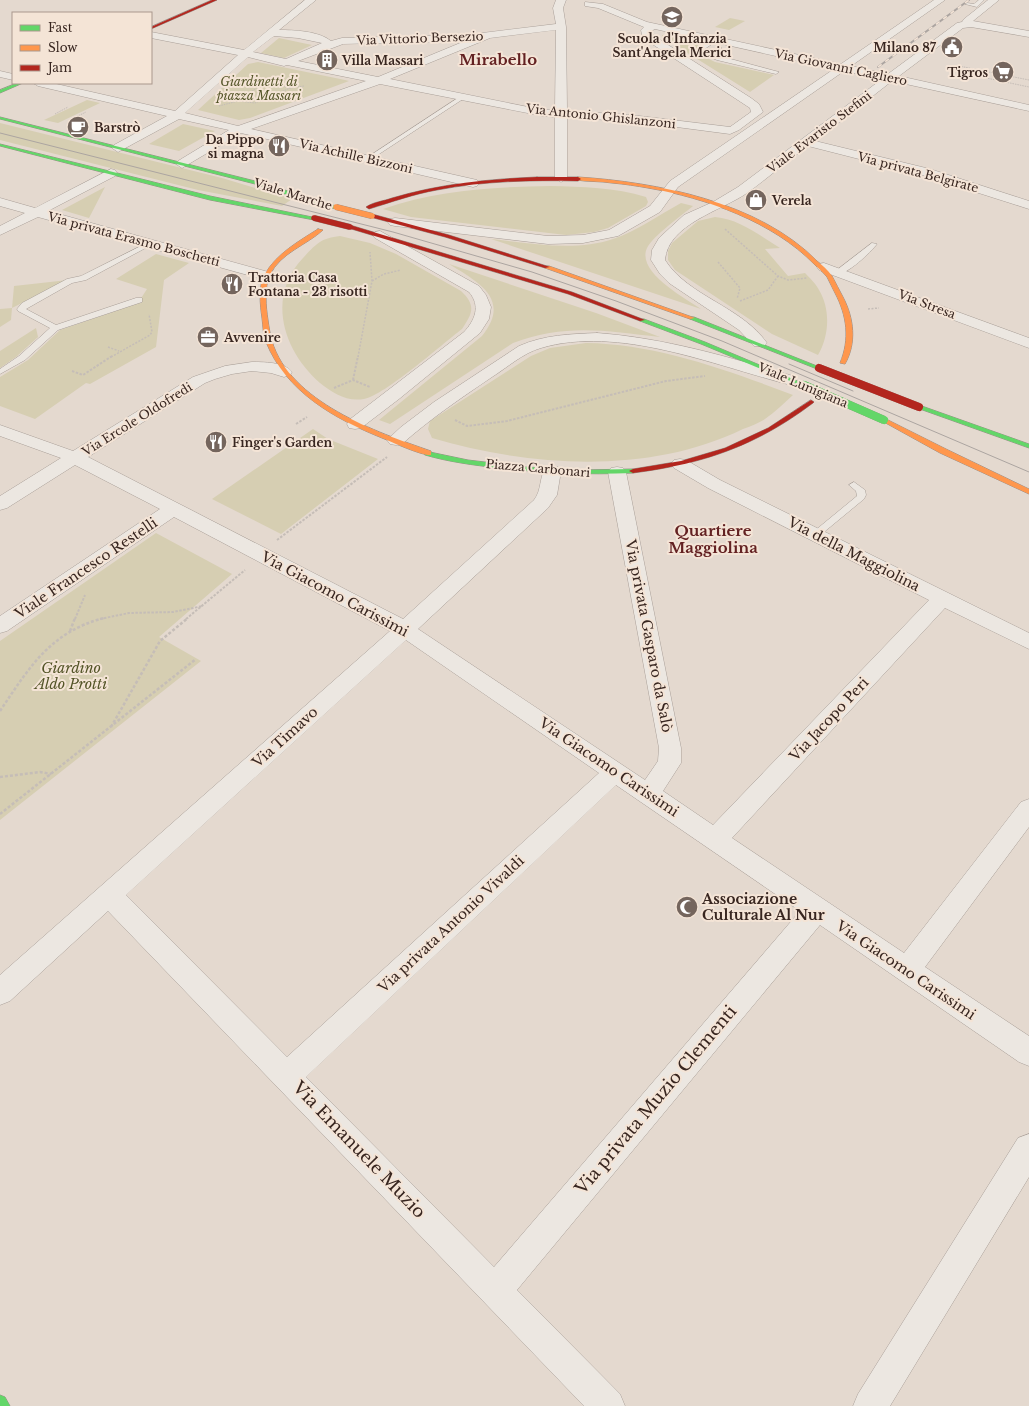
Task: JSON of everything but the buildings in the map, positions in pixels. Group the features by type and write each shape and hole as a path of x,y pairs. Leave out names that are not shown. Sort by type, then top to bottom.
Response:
{"main road":[{"path":"152,28 215,0"},
{"path":"0,92 20,84"},
{"name":"Viale Marche","path":"0,118 257,183 311,201 395,222 585,278"},
{"name":"Viale Marche","path":"0,145 210,198 314,218 350,227 570,293"},
{"path":"369,207 420,190 473,183 561,178 612,182 667,191 718,205 752,217 766,225 797,244 824,267 836,283 848,314 850,333 847,356 843,363"},
{"path":"267,276 293,248 320,230"},
{"name":"Piazza Carbonari","path":"267,276 263,311 266,332 270,348 284,372 314,401 356,424 445,458 552,471 617,472 680,464 724,451 761,435 793,418 811,402"},
{"name":"Viale Lunigiana","path":"585,278 759,342 872,390 1029,446"},
{"name":"Viale Lunigiana","path":"570,293 703,343 884,420 943,451 1029,492"},
{"path":"0,1402 3,1406"}],"street":[{"path":"118,148 177,115 268,34 311,0"},
{"path":"561,178 561,24 568,3 588,4 605,0"},
{"name":"Via Giovanni Cagliero","path":"605,0 654,26"},
{"path":"395,222 548,240 599,237 623,227 655,209 667,191 674,184 940,0"},
{"name":"Viale Evaristo Stefini","path":"718,205 742,190 960,25 968,24 967,21 994,0"},
{"name":"Via Giovanni Cagliero","path":"588,4 600,6 637,22 717,44 844,67 1029,108"},
{"name":"Via Vittorio Bersezio","path":"284,63 326,46 348,41 444,39 486,36 561,24"},
{"path":"968,24 1029,34"},
{"path":"654,26 646,30 647,35 650,38 747,100 755,106 757,112 688,160 684,170 684,178"},
{"path":"268,34 282,33 320,39 327,42 326,46"},
{"name":"Via Antonio Ghislanzoni","path":"152,36 543,113 631,118 730,131"},
{"path":"182,164 240,129 377,81 486,36"},
{"path":"0,74 12,77"},
{"name":"Via Achille Bizzoni","path":"42,84 473,183"},
{"name":"Via privata Belgirate","path":"806,142 934,174 1029,205"},
{"path":"0,231 111,174"},
{"name":"Via privata Erasmo Boschetti","path":"0,202 267,276"},
{"path":"718,205 689,218 664,241 659,250 658,260 665,271 674,280 744,327 759,342"},
{"path":"356,424 469,335 479,325 483,315 483,302 474,289 380,235"},
{"name":"Via Stresa","path":"824,267 1029,343"},
{"path":"396,440 430,410 516,354 555,340 600,338 626,340 668,348 798,383"},
{"name":"Via Ercole Oldofredi","path":"0,504 199,380 238,367 271,367 284,372"},
{"name":"Via Giacomo Carissimi","path":"0,430 76,458 172,510 404,629 1029,1052"},
{"name":"Via della Maggiolina","path":"680,464 714,484 1029,642"},
{"name":"Via Timavo","path":"0,992 541,504 548,495 552,471"},
{"name":"Via privata Gasparo da Salò","path":"617,472 670,748 669,763 648,794"},
{"name":"Viale Francesco Restelli","path":"0,626 172,510"},
{"name":"Via Jacopo Peri","path":"715,840 942,599"},
{"name":"Via privata Antonio Vivaldi","path":"287,1076 615,772"},
{"path":"908,970 1029,809"},
{"name":"Via Emanuele Muzio","path":"109,895 608,1406"},
{"name":"Via privata Muzio Clementi","path":"495,1291 817,909"},
{"path":"870,1406 1029,1149"}],"lane":[{"path":"967,4 975,6 982,0"},
{"path":"708,54 717,44"},
{"path":"717,44 703,47 700,52 719,59 776,72"},
{"path":"368,159 461,98"},
{"path":"55,328 21,309 25,305 70,281 83,278 152,243"},
{"path":"840,272 853,263 874,244"},
{"path":"0,372 22,358 55,328 139,300"},
{"path":"814,535 861,497 860,488 854,485"}],"path":[{"path":"1029,80 959,66 953,71 994,81 1029,87"},
{"path":"994,81 1001,74"},
{"path":"218,106 238,101 255,103 290,88 265,82 238,101"},
{"path":"725,229 778,276 788,280 810,278"},
{"path":"329,390 353,380 372,281 370,243 380,235"},
{"path":"718,262 740,288 737,302 758,296 767,291 776,283 778,276"},
{"path":"72,371 83,375 120,351 150,335 152,332 147,302 139,300"},
{"path":"108,347 120,351"},
{"path":"467,426 507,421 666,381 712,376"},
{"path":"296,424 310,415"},
{"path":"275,542 390,455"},
{"path":"111,727 160,641 244,572"},
{"path":"0,711 23,678 45,652 70,631 122,614 145,612 168,613 203,606"},
{"path":"0,814 196,658"},
{"path":"0,777 40,772 51,774"}],"green space":[{"path":"730,18 745,21 729,30 715,27"},
{"path":"662,35 704,43 699,46 695,52 715,62 774,75 750,92 662,37"},
{"path":"279,38 312,45 284,58 261,53"},
{"name":"Giardinetti di piazza Massari","path":"258,62 349,81 250,118 239,120 198,110 248,64"},
{"path":"87,100 100,103 58,123 44,120"},
{"path":"0,123 222,178 292,199 282,206 198,190 0,140"},
{"path":"183,124 215,131 179,151 149,144"},
{"path":"550,186 598,188 622,191 646,197 648,202 646,206 608,228 594,232 566,235 411,217 383,209 424,198 466,191 508,187"},
{"path":"105,187 89,218 62,210"},
{"path":"681,203 693,206 650,243 647,248 646,257 649,266 655,275 674,291 701,309 491,239 568,246 598,243 631,232"},
{"path":"715,217 724,218 741,224 780,248 765,249 788,276 805,273 811,279 823,298 827,314 826,331 822,348 818,355 772,334 675,270 668,260 668,251 672,243 698,221"},
{"path":"340,236 370,243 396,254 461,291 471,305 469,318 462,329 385,389 373,396 357,400 340,396 330,390 320,383 307,370 289,340 284,323 282,306 285,289 292,273 303,258 319,242 328,238"},
{"path":"156,254 189,263 164,280 156,347 90,384 86,383 35,419 0,406 0,377 28,360 60,330 138,303 147,289 116,279"},
{"path":"449,264 596,313 660,337 586,330 551,333 532,337 513,343 390,424 379,420 482,336 490,323 494,312 488,293 471,278"},
{"path":"68,280 12,308 14,286"},
{"path":"12,308 11,320 0,327 0,309"},
{"path":"36,328 38,337 16,357 0,368 0,351"},
{"path":"586,343 613,344 665,353 743,376 793,395 763,420 707,444 669,454 629,460 589,462 549,460 470,448 432,438 428,429 430,421 531,356 550,348"},
{"path":"313,429 328,439 378,459 281,534 212,499"},
{"name":"Giardino Aldo Protti","path":"156,533 232,574 159,637 201,661 0,820 0,641"}],"tram line":[{"path":"0,133 393,232 532,272 616,301 722,341 1029,472"},
{"path":"789,364 853,391"}],"railway":[{"path":"878,67 969,0"}],"traffic: fast":[{"path":"0,92 19,84"},
{"path":"0,118 257,183 311,201 336,207"},
{"path":"0,145 210,198 314,218"},
{"path":"692,318 819,368"},
{"path":"642,320 703,343 804,385"},
{"path":"804,385 884,420"},
{"path":"919,407 1029,446"},
{"path":"428,453 460,460 527,469 580,472 633,471"},
{"path":"0,1402 3,1406"}],"traffic: slow":[{"path":"578,179 612,181 691,196 732,210 770,228 803,250 829,276 845,307 850,335 848,349 843,363"},
{"path":"336,207 372,216"},
{"path":"320,230 284,256 277,262 267,275 264,289 264,312 268,341 281,366 299,387 322,405 375,433 428,453"},
{"path":"547,267 692,318"},
{"path":"884,420 943,451 1029,492"}],"traffic: jam":[{"path":"152,28 215,0"},
{"path":"369,207 416,193 456,185 537,179 578,179"},
{"path":"372,216 447,236 547,267"},
{"path":"314,218 350,227"},
{"path":"350,227 570,293 642,320"},
{"path":"819,368 919,407"},
{"path":"633,471 681,463 727,450 771,430 811,402"}],"place":[{"name":"Scuola d'Infanzia Sant'Angela Merici","path":"672,17"},
{"name":"Milano 87","path":"952,47"},
{"name":"Villa Massari","path":"327,60"},
{"name":"Tigros","path":"1003,72"},
{"name":"Barstrò","path":"78,127"},
{"name":"Da Pippo si magna","path":"279,146"},
{"name":"Verela","path":"756,200"},
{"name":"Trattoria Casa Fontana - 23 risotti","path":"232,284"},
{"name":"Avvenire","path":"208,337"},
{"name":"Finger's Garden","path":"216,442"},
{"name":"Associazione Culturale Al Nur","path":"687,907"}],"district":[{"name":"Mirabello","path":"498,59"},
{"name":"Quartiere Maggiolina","path":"713,538"}]}
